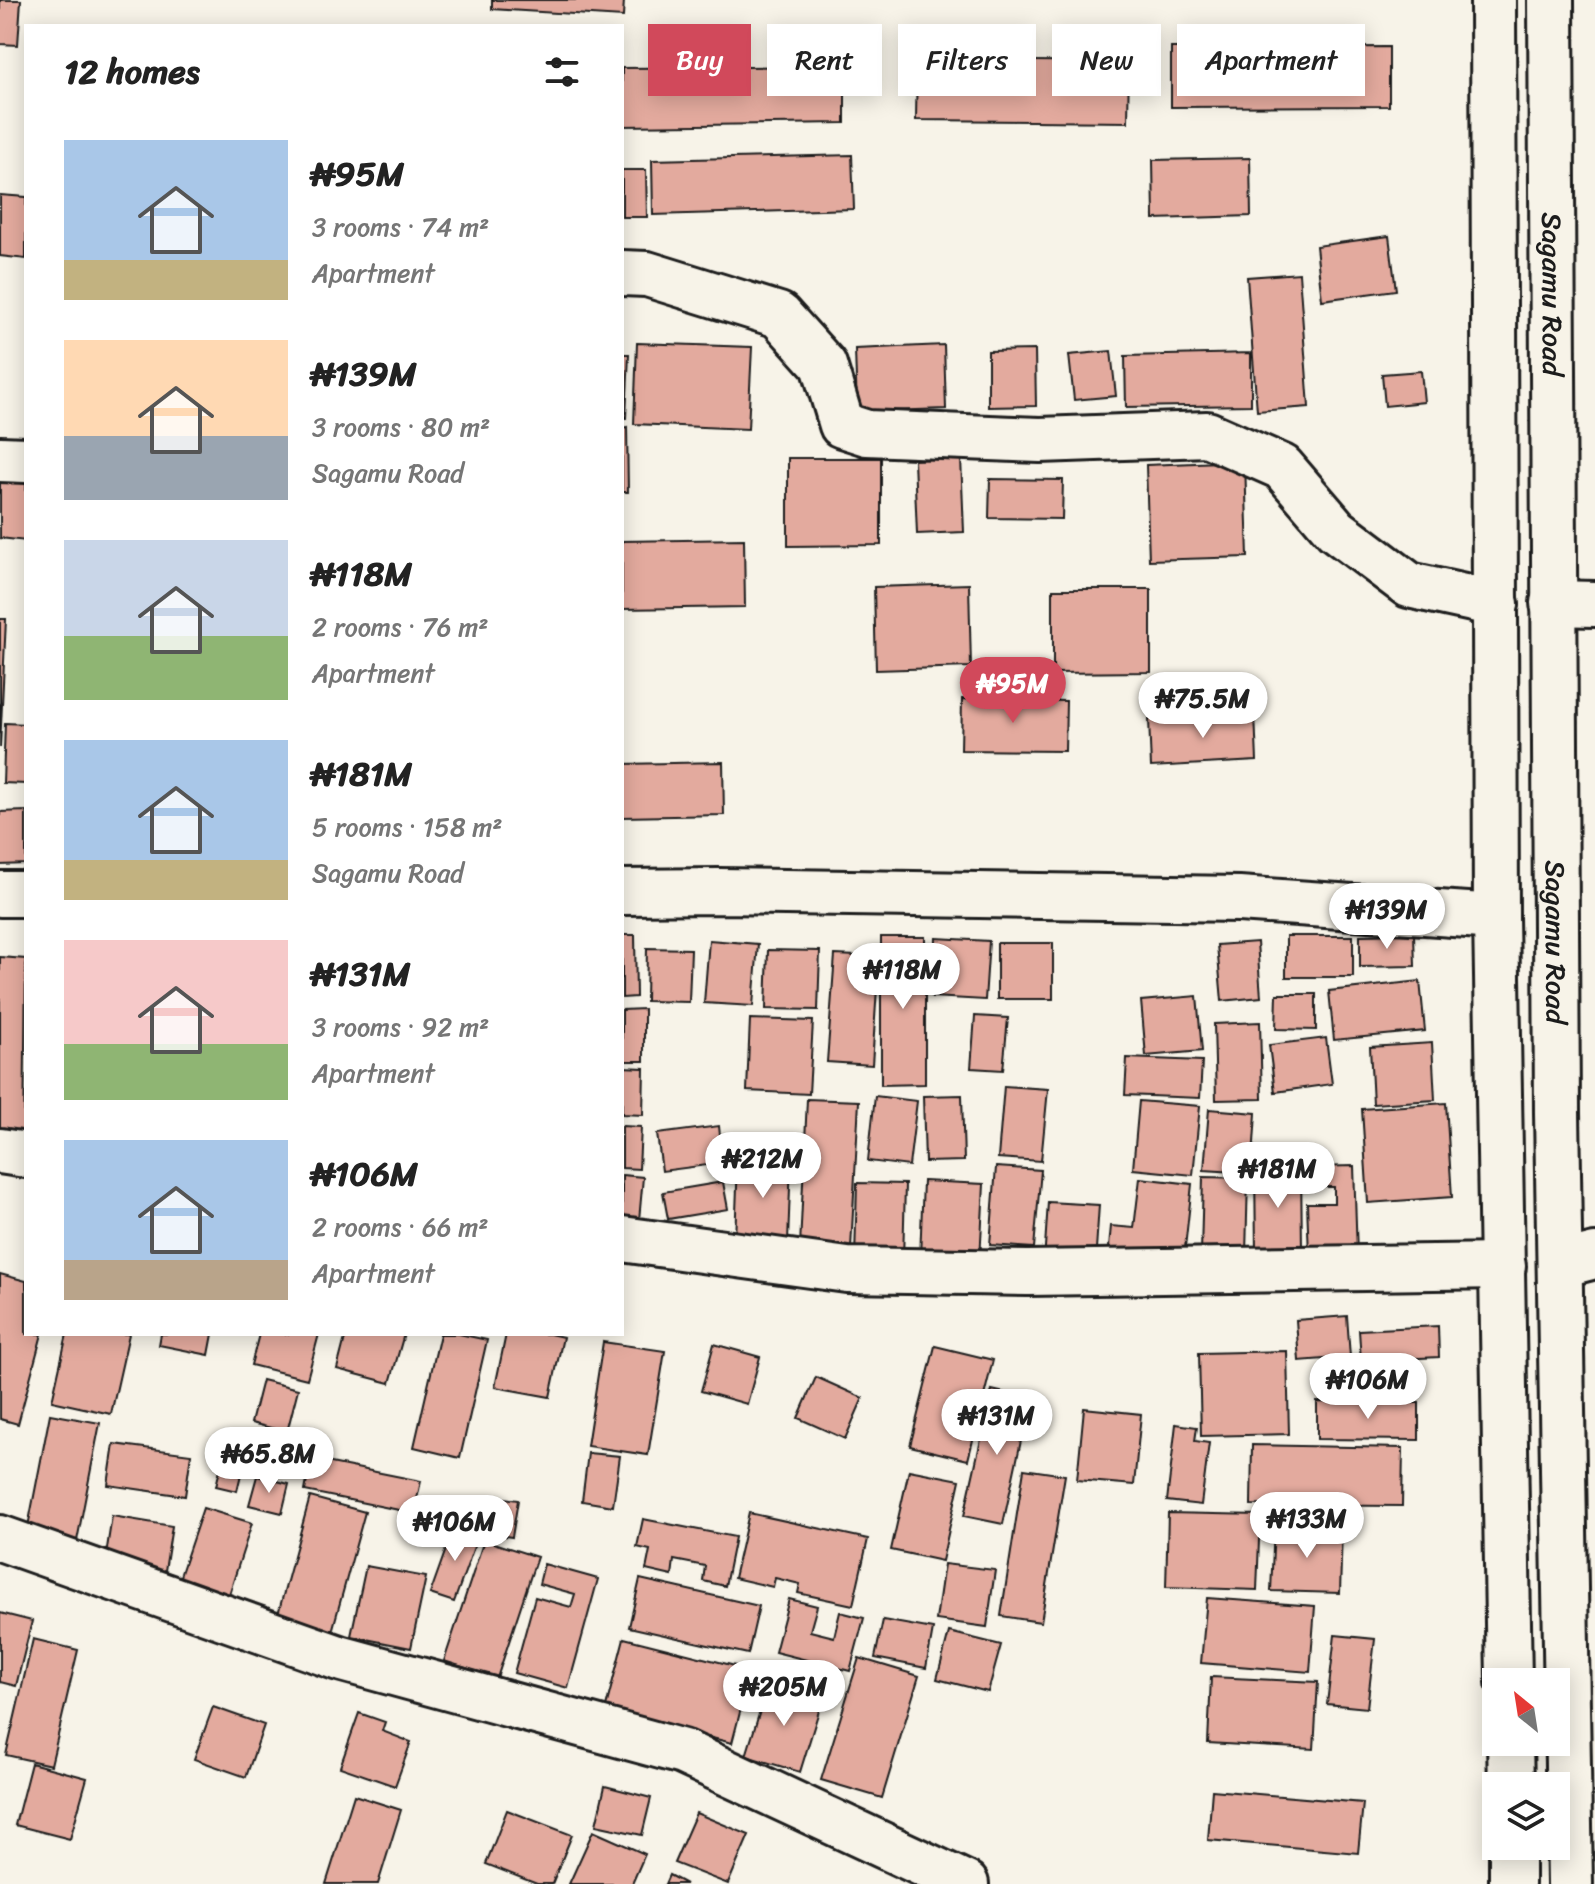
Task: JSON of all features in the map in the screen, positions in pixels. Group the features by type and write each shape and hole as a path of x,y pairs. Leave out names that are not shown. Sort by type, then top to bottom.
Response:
{"main road":[{"name":"Sagamu Road","path":"1493,0 1496,917 1509,1668"},
{"name":"Sagamu Road","path":"1551,0 1574,603 1557,1113 1578,1261 1570,1884"},
{"path":"624,273 647,274 779,315 824,365 842,425 867,433 1040,440 1207,434 1282,467 1336,530 1409,585 1496,604"},
{"path":"0,459 24,460"},
{"path":"624,892 1239,899 1496,917"},
{"path":"0,894 24,894"},
{"path":"0,1151 24,1155"},
{"path":"624,1239 847,1270 1028,1273 1503,1266"},
{"path":"0,1538 339,1658 683,1752 966,1884"},
{"path":"1512,1860 1512,1884"}],"building":[{"path":"0,0 21,0 18,45 0,44"},
{"path":"492,0 624,0 623,17 492,9"},
{"path":"1365,47 1389,47 1389,106 1171,107 1171,48 1177,48 1177,96 1365,96"},
{"path":"1036,61 1052,61 1052,96 1128,96 1128,122 916,120 916,96 1036,96"},
{"path":"751,67 767,67 767,96 845,96 845,123 624,126 624,68 648,68 648,96 751,96"},
{"path":"852,155 854,209 653,215 652,160"},
{"path":"1250,158 1251,216 1154,219 1153,160"},
{"path":"624,170 646,170 647,217 624,217"},
{"path":"0,195 24,197 24,259 0,256"},
{"path":"1389,236 1396,290 1322,300 1316,246"},
{"path":"1299,273 1309,407 1257,411 1247,277"},
{"path":"637,343 752,347 748,429 634,424"},
{"path":"944,345 946,409 857,412 855,349"},
{"path":"1035,350 1036,406 988,407 988,351"},
{"path":"1111,351 1116,396 1074,400 1069,355"},
{"path":"1251,353 1251,405 1126,407 1125,356"},
{"path":"624,354 629,354 626,418"},
{"path":"1421,371 1424,402 1385,406 1382,374"},
{"path":"627,427 628,492 624,492 624,428"},
{"path":"788,458 881,458 881,545 788,546"},
{"path":"961,458 964,532 917,534 914,460"},
{"path":"1245,461 1248,557 1149,560 1146,465"},
{"path":"990,479 1063,480 1062,519 989,518"},
{"path":"0,480 24,482 24,541 0,538"},
{"path":"744,539 745,607 624,609 624,541"},
{"path":"969,584 971,667 876,670 874,587"},
{"path":"1053,589 1151,589 1151,672 1053,673"},
{"path":"0,619 6,619 0,748"},
{"path":"962,699 1066,701 1065,751 961,750"},
{"path":"1255,714 1257,761 1151,767 1149,719"},
{"path":"5,723 24,724 24,784 3,783"},
{"path":"723,762 724,815 624,817 624,764"},
{"path":"24,811 24,864 0,865 0,812"},
{"path":"1414,934 1415,966 1360,967 1360,935"},
{"path":"624,935 635,935 636,997 624,998"},
{"path":"1286,936 1353,936 1353,977 1286,977"},
{"path":"881,937 925,937 925,1084 881,1085"},
{"path":"936,938 989,941 985,1000 932,997"},
{"path":"709,940 758,944 753,1006 704,1003"},
{"path":"1257,942 1261,997 1222,1001 1217,945"},
{"path":"997,943 1053,943 1053,999 997,999"},
{"path":"647,948 691,949 689,1002 646,1001"},
{"path":"768,950 820,951 818,1010 766,1009"},
{"path":"835,955 879,957 872,1065 827,1062"},
{"path":"0,957 24,959 24,1139 0,1137"},
{"path":"1420,981 1425,1031 1334,1040 1329,991"},
{"path":"1277,994 1316,994 1316,1030 1276,1029"},
{"path":"1197,996 1202,1051 1146,1056 1141,1001"},
{"path":"644,1009 644,1061 624,1061 624,1010"},
{"path":"975,1016 1008,1018 1003,1070 971,1068"},
{"path":"750,1019 813,1021 809,1094 747,1091"},
{"path":"1260,1022 1262,1099 1216,1100 1214,1024"},
{"path":"1326,1038 1332,1084 1275,1092 1269,1045"},
{"path":"1432,1043 1435,1100 1373,1104 1370,1047"},
{"path":"1127,1058 1202,1061 1200,1098 1125,1095"},
{"path":"624,1067 644,1068 643,1115 624,1114"},
{"path":"1004,1086 1048,1089 1041,1161 998,1158"},
{"path":"962,1095 964,1161 925,1162 923,1096"},
{"path":"875,1096 917,1101 909,1166 868,1161"},
{"path":"807,1099 859,1101 851,1248 800,1246"},
{"path":"1139,1101 1200,1106 1193,1175 1133,1169"},
{"path":"1446,1103 1452,1197 1368,1203 1362,1109"},
{"path":"1209,1109 1256,1113 1252,1173 1204,1170"},
{"path":"624,1126 641,1127 639,1169 624,1168"},
{"path":"719,1126 723,1163 662,1171 657,1134"},
{"path":"738,1159 791,1160 788,1242 735,1241"},
{"path":"1354,1166 1357,1254 1309,1255 1307,1203 1334,1203 1334,1187 1310,1187 1310,1167"},
{"path":"996,1167 1041,1170 1034,1248 990,1245"},
{"path":"1301,1167 1302,1251 1256,1252 1255,1168"},
{"path":"624,1175 643,1177 639,1220 624,1219"},
{"path":"1203,1177 1248,1178 1246,1254 1201,1254"},
{"path":"1140,1178 1192,1184 1183,1266 1108,1258 1111,1226 1134,1228"},
{"path":"923,1181 984,1184 980,1260 920,1258"},
{"path":"723,1182 728,1209 668,1219 663,1192"},
{"path":"857,1183 905,1184 903,1261 855,1260"},
{"path":"1048,1202 1099,1205 1095,1264 1044,1262"},
{"path":"0,1274 24,1280 24,1336 41,1336 18,1424 0,1419"},
{"path":"1347,1316 1350,1357 1299,1361 1296,1320"},
{"path":"1438,1326 1439,1357 1361,1361 1359,1330"},
{"path":"67,1336 129,1336 111,1414 52,1401"},
{"path":"161,1336 213,1336 209,1355 159,1345"},
{"path":"258,1336 318,1336 307,1379 251,1365"},
{"path":"345,1336 403,1336 390,1383 337,1369"},
{"path":"440,1336 468,1336 487,1340 460,1458 414,1447"},
{"path":"506,1336 563,1337 550,1397 495,1387"},
{"path":"603,1342 665,1351 648,1455 587,1446"},
{"path":"714,1344 760,1357 747,1404 701,1391"},
{"path":"935,1346 993,1360 968,1460 910,1446"},
{"path":"1287,1351 1289,1434 1201,1436 1199,1353"},
{"path":"816,1377 863,1398 845,1439 798,1418"},
{"path":"262,1380 298,1389 287,1432 251,1423"},
{"path":"992,1390 1030,1399 1003,1524 964,1516"},
{"path":"1317,1402 1419,1403 1419,1440 1317,1439"},
{"path":"1084,1408 1141,1414 1134,1485 1077,1480"},
{"path":"50,1414 100,1423 76,1546 26,1537"},
{"path":"1176,1424 1197,1427 1195,1441 1209,1443 1201,1505 1167,1501"},
{"path":"114,1444 191,1454 185,1496 108,1485"},
{"path":"1252,1445 1403,1448 1402,1506 1251,1505"},
{"path":"588,1453 620,1456 613,1506 582,1501"},
{"path":"311,1459 421,1481 414,1513 305,1491"},
{"path":"221,1465 242,1470 237,1491 216,1486"},
{"path":"1024,1469 1065,1475 1041,1622 1001,1616"},
{"path":"909,1470 960,1480 942,1561 891,1550"},
{"path":"257,1476 289,1484 282,1513 249,1505"},
{"path":"491,1496 518,1500 512,1537 485,1533"},
{"path":"310,1497 365,1512 330,1639 275,1625"},
{"path":"203,1508 252,1523 225,1607 175,1591"},
{"path":"749,1513 868,1539 853,1605 798,1593 800,1584 775,1578 773,1587 734,1578"},
{"path":"1168,1513 1260,1515 1257,1590 1166,1587"},
{"path":"112,1516 172,1526 164,1577 104,1568"},
{"path":"643,1519 735,1537 725,1586 703,1581 705,1566 674,1560 672,1576 646,1570 650,1550 637,1547"},
{"path":"455,1524 479,1533 454,1602 430,1594"},
{"path":"1274,1526 1342,1529 1340,1593 1271,1591"},
{"path":"484,1540 537,1557 497,1678 444,1661"},
{"path":"544,1564 598,1579 568,1688 514,1673 535,1597 571,1607 575,1594 539,1584"},
{"path":"944,1564 995,1570 987,1627 936,1620"},
{"path":"366,1566 426,1577 411,1648 351,1636"},
{"path":"640,1579 759,1606 748,1654 629,1627"},
{"path":"1207,1598 1315,1606 1310,1672 1201,1663"},
{"path":"789,1599 817,1606 810,1631 834,1637 840,1612 864,1618 850,1671 775,1652"},
{"path":"0,1613 32,1621 16,1686 0,1682"},
{"path":"883,1620 933,1629 926,1668 875,1658"},
{"path":"949,1632 1001,1645 988,1692 937,1679"},
{"path":"1335,1635 1375,1639 1367,1708 1327,1704"},
{"path":"624,1638 751,1670 732,1743 605,1711"},
{"path":"33,1639 78,1650 51,1765 6,1755"},
{"path":"859,1658 919,1676 882,1798 821,1780"},
{"path":"1211,1677 1318,1682 1314,1749 1208,1743"},
{"path":"768,1685 822,1701 800,1772 746,1756"},
{"path":"213,1707 264,1725 246,1777 194,1759"},
{"path":"359,1713 385,1722 382,1731 411,1742 395,1786 340,1767"},
{"path":"31,1763 87,1778 70,1839 15,1825"},
{"path":"605,1786 651,1798 642,1835 596,1825"},
{"path":"1212,1790 1363,1803 1358,1853 1208,1840"},
{"path":"354,1795 401,1810 378,1884 326,1884"},
{"path":"507,1810 572,1835 552,1884 537,1884 486,1864"},
{"path":"696,1813 749,1835 728,1884 674,1863"},
{"path":"593,1831 645,1854 632,1884 569,1884"},
{"path":"669,1875 686,1884 665,1884"}]}
